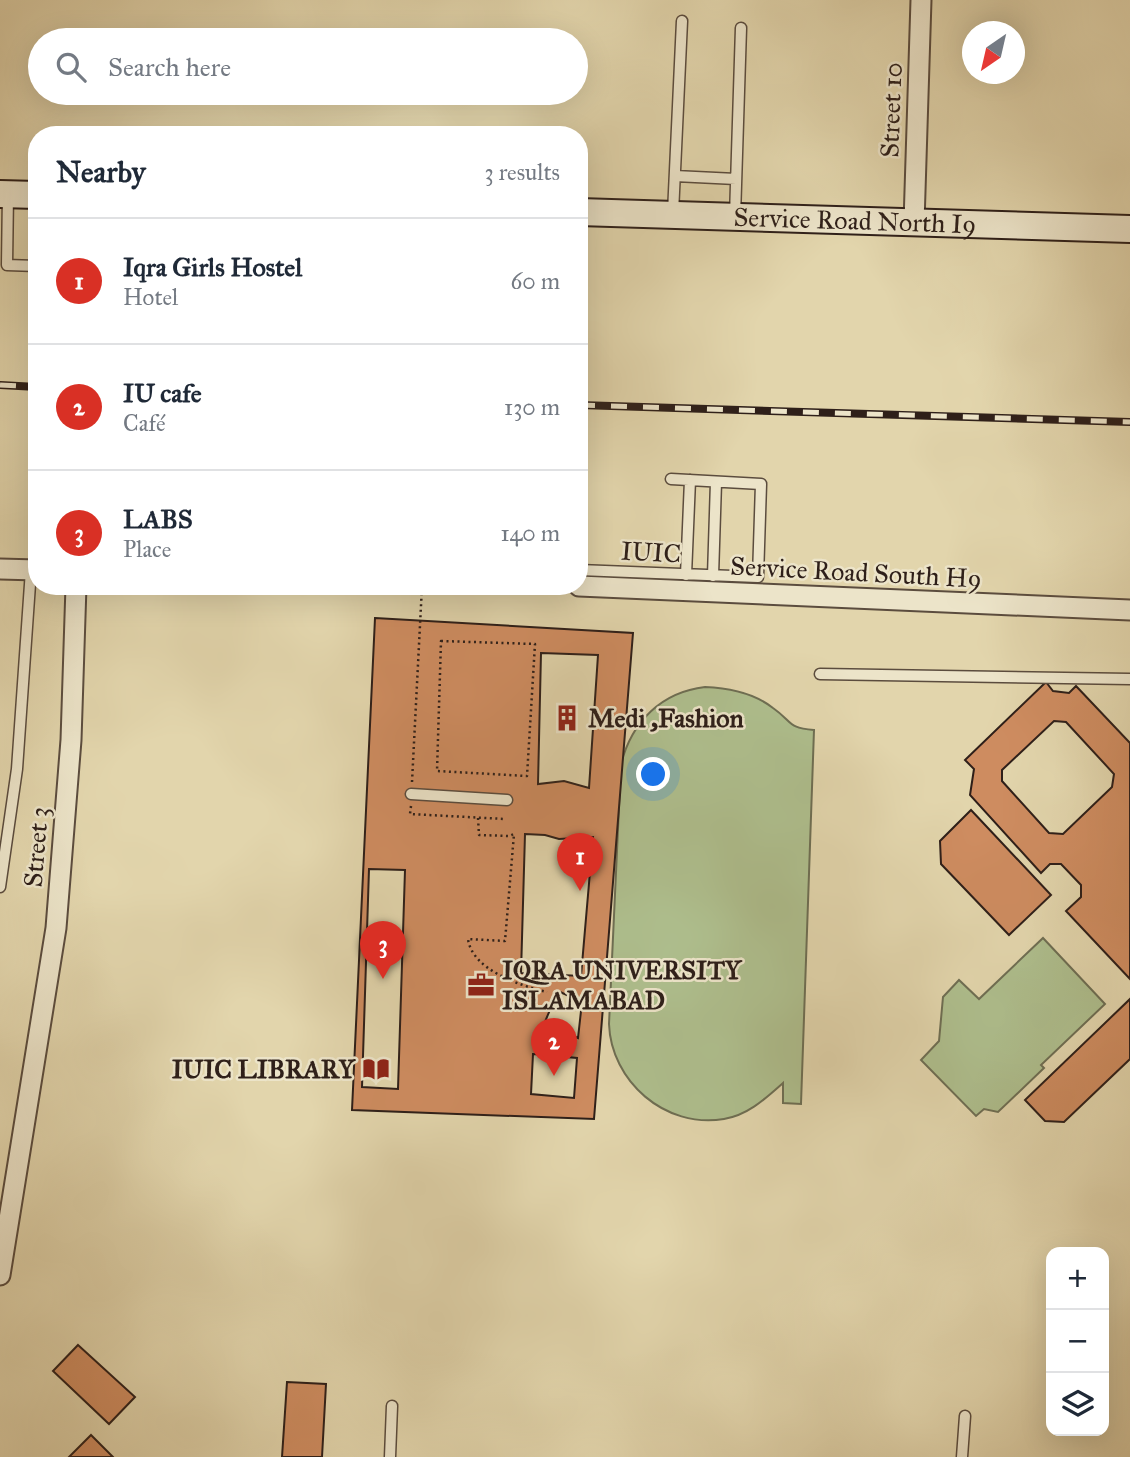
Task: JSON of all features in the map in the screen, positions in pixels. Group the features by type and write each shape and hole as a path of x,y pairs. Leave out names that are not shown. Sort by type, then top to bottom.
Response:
{"main road":[{"path":"4,194 28,195"},
{"name":"Service Road North I9","path":"588,212 1130,229"}],"street":[{"name":"Street 10","path":"914,223 921,0"},
{"path":"0,569 28,570"},
{"name":"Service Road South H9","path":"588,586 1130,610"},
{"name":"Street 3","path":"0,1275 56,928 71,740 76,595"}],"lane":[{"path":"673,215 682,21"},
{"path":"735,216 741,28"},
{"path":"675,176 736,179"},
{"path":"4,194 3,265 28,266"},
{"path":"671,479 716,482 717,576"},
{"path":"686,575 690,480"},
{"name":"IUIC","path":"588,570 758,577 761,484 716,482"},
{"path":"0,887 17,769 32,595"},
{"path":"820,674 1130,680"},
{"path":"411,794 507,800"},
{"path":"390,1457 393,1406"},
{"path":"962,1457 965,1416"}],"path":[{"path":"422,595 410,814 505,818"},
{"path":"441,641 535,644 527,776 437,771 441,641"},
{"path":"478,817 479,835 514,834 513,848 505,941 468,939 468,942 474,955 488,969 523,986 548,992"}],"green space":[{"path":"705,687 749,695 766,703 794,726 814,730 801,1104 783,1103 783,1083 741,1114 724,1119 702,1120 681,1116 645,1097 631,1082 620,1064 612,1045 609,1024 621,764 633,735 651,711 675,695"},
{"path":"1043,938 1105,1004 1041,1065 1044,1068 998,1112 984,1109 976,1116 921,1060 939,1041 943,997 959,980 979,999"}],"building":[{"name":"IQRA UNIVERSITY ISLAMABAD","path":"375,618 633,633 594,1119 352,1110"},
{"name":"Medi ,Fashion","path":"541,653 598,655 589,788 564,781 538,784"},
{"path":"1046,682 1053,691 1069,693 1076,686 1130,743 1130,979 1066,911 1081,897 1081,885 1061,864 1050,864 1041,873 970,795 974,769 965,760","holes":["1054,721 1066,722 1114,774 1112,787 1063,834 1049,833 1002,781 1002,770"]},
{"path":"971,810 1051,895 1009,935 941,864 940,841"},
{"path":"525,834 559,839 593,837 581,976 521,973"},
{"path":"369,869 405,870 398,1089 362,1087"},
{"path":"558,991 582,1002 578,1038 544,1024"},
{"path":"1130,999 1130,1059 1064,1122 1045,1121 1025,1100"},
{"path":"533,1054 577,1058 574,1098 531,1094"},
{"path":"78,1345 135,1397 109,1424 53,1371"},
{"path":"287,1382 326,1384 322,1457 282,1457"},
{"path":"91,1435 113,1457 69,1457"}],"railway":[{"path":"0,385 28,387"},
{"path":"588,405 1130,422"}],"place":[{"name":"Medi ,Fashion","path":"567,718"},
{"name":"Iqra Girls Hostel","path":"580,891"},
{"name":"LABS","path":"383,979"},
{"name":"IQRA UNIVERSITY ISLAMABAD","path":"481,985"},
{"name":"IUIC LIBRARY","path":"376,1069"},
{"name":"IU cafe","path":"554,1076"}]}
